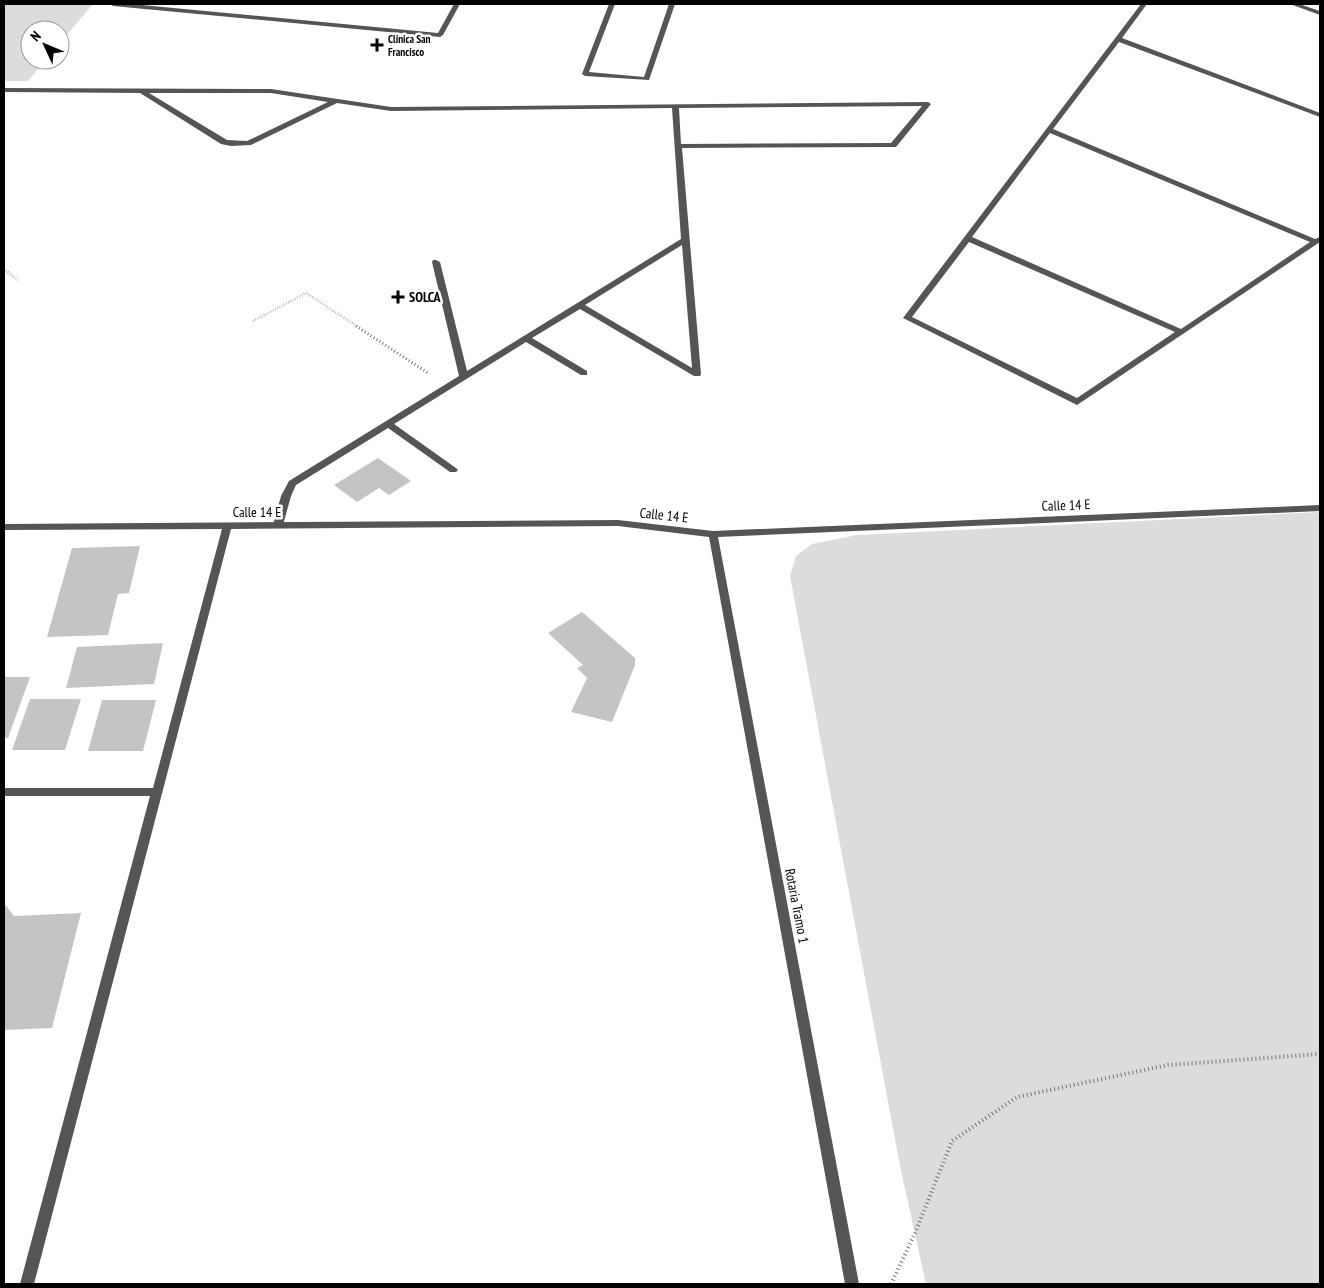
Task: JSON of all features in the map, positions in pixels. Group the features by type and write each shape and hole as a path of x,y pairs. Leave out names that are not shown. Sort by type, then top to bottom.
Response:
{"street":[{"path":"113,4 440,35 457,4"},
{"path":"612,4 585,74 647,79 672,4"},
{"path":"1144,4 906,318 1077,402 1318,240"},
{"path":"1293,4 1320,13"},
{"path":"1118,39 1320,115"},
{"path":"4,90 271,91 391,109 928,104 893,145 678,146"},
{"path":"141,91 224,142 231,144 248,143 336,100"},
{"path":"579,305 697,374 675,106"},
{"path":"1049,130 1318,240"},
{"path":"967,238 1181,332"},
{"path":"278,525 286,496 292,483 685,240"},
{"path":"436,262 464,377"},
{"path":"526,338 584,373"},
{"path":"388,424 453,470"},
{"name":"Calle 14 E","path":"4,527 618,523 713,534 1320,508"},
{"path":"27,1284 227,526"},
{"name":"Rotaria Tramo 1","path":"713,534 852,1284"},
{"path":"4,792 158,792"}],"path":[{"path":"4,269 18,280"},
{"path":"253,321 306,292 448,386"},
{"path":"891,1284 915,1233 952,1141 1017,1097 1168,1065 1320,1054"}],"shaded area":[{"path":"4,4 93,4 70,31 70,20 20,20 20,70 37,70 28,81 4,81"},
{"path":"1320,512 1320,1284 926,1284 900,1166 790,576 796,556 812,544 857,535"}],"building":[{"path":"378,458 411,481 389,495 379,488 357,502 334,485"},
{"path":"140,546 129,593 118,594 108,635 47,637 72,548"},
{"path":"582,612 635,658 635,665 612,722 571,712 587,678 577,668 583,665 548,633"},
{"path":"163,643 154,684 66,688 77,647"},
{"path":"4,677 30,677 8,738 4,738"},
{"path":"30,699 81,699 65,750 12,750"},
{"path":"102,700 156,700 143,751 88,751"},
{"path":"4,903 14,916 81,913 52,1028 4,1030"}],"place":[{"name":"Clínica San Francisco","path":"377,45"},
{"name":"SOLCA","path":"398,297"}]}
